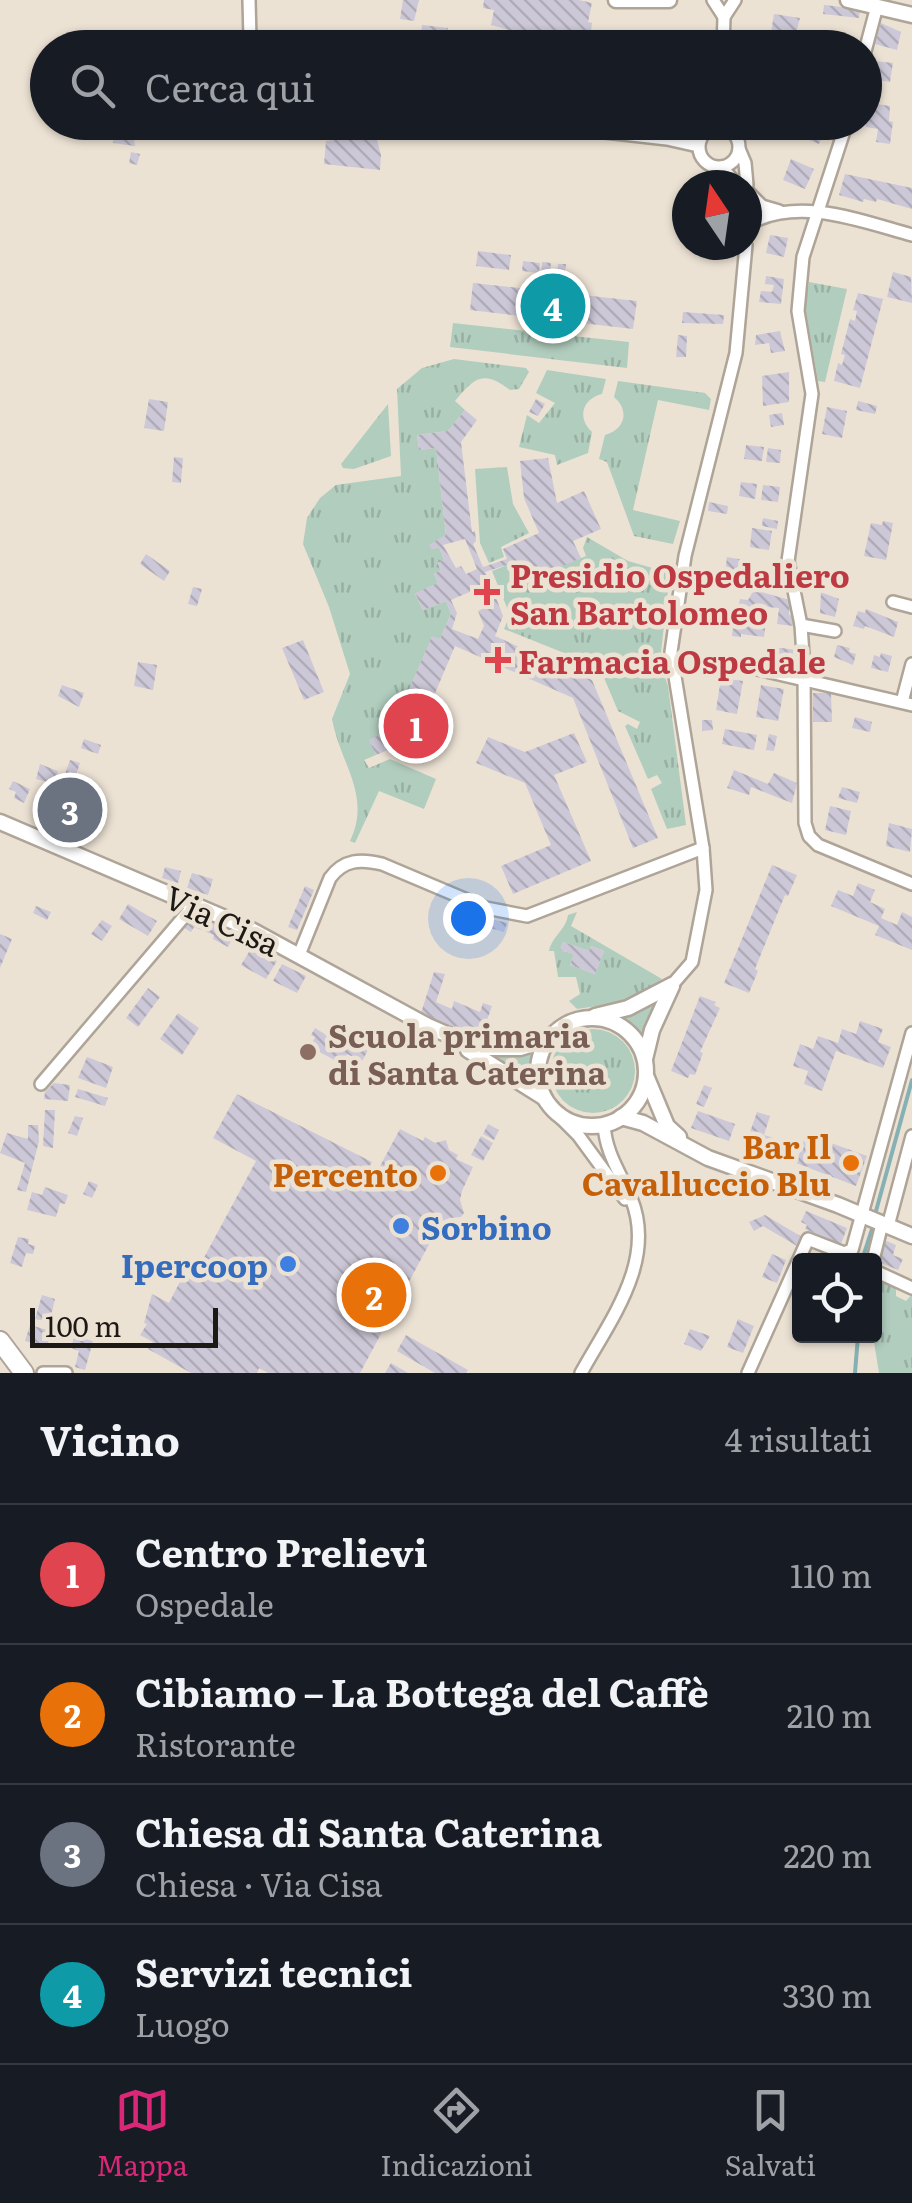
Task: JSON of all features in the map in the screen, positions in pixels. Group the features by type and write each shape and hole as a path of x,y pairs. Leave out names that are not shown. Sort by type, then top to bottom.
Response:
{"main road":[{"path":"0,1341 24,1373"}],"street":[{"path":"249,0 250,30"},
{"path":"616,0 669,0"},
{"path":"713,0 724,17"},
{"path":"724,30 724,17 736,0"},
{"path":"848,0 877,3 912,16"},
{"path":"870,30 877,3"},
{"path":"708,140 705,162 724,170"},
{"path":"736,140 745,170"},
{"path":"841,140 803,257 798,311 812,394 788,561 801,624 805,823 808,836 832,852 912,884"},
{"path":"722,167 733,161 738,149"},
{"path":"762,206 780,211 804,210 912,234"},
{"path":"762,222 780,211"},
{"path":"559,1116 588,1126 604,1125 632,1108 641,1094 652,1030 672,985 692,962 700,929 706,890 703,848 671,652 688,540 736,352 745,260"},
{"path":"893,602 912,607"},
{"path":"801,624 835,631"},
{"path":"723,661 907,703 912,664"},
{"name":"Via Cisa","path":"0,822 246,927 438,1031 543,1097"},
{"path":"299,955 330,878 348,862 382,864 486,908 527,916 703,848"},
{"path":"41,1084 194,905"},
{"path":"636,1215 603,1167 543,1097 538,1067 550,1039 570,1023 628,1008 672,985"},
{"path":"582,1019 615,1024 638,1046 651,1092 668,1126 708,1158"},
{"name":"Via Cisa","path":"438,1031 478,1048 520,1048 550,1039"},
{"path":"748,1373 808,1238 844,1254 852,1250 912,1033"},
{"path":"621,1117 643,1123 708,1158 912,1236"},
{"path":"581,1373 632,1280 640,1234 630,1197 612,1165 604,1125"},
{"path":"877,1253 912,1136"},
{"path":"882,1274 912,1288"},
{"path":"43,1373 66,1373"}],"green space":[{"path":"809,282 847,289 825,382 818,381 805,307"},
{"path":"453,323 629,342 627,368 450,347"},
{"path":"454,359 526,368 529,372 519,389 510,390 493,380 479,379 455,401 465,410 448,431 417,435 419,450 436,448 446,535 430,545 432,549 439,547 444,560 438,563 441,570 434,574 438,583 415,594 423,610 446,601 451,614 440,639 432,637 392,729 370,740 376,755 364,760 369,768 390,759 436,779 424,809 379,791 355,843 350,841 356,825 356,794 332,719 350,674 329,607 303,544 307,518 320,498 336,485 401,476 397,389 422,368"},
{"path":"547,370 606,379 602,394 590,400 584,410 584,421 592,432 588,453 557,465 555,455 519,447 527,415 539,423 555,403 536,393"},
{"path":"618,381 705,393 711,399 709,410 658,400 633,510 680,521 673,544 634,536 607,462 599,459 605,435 623,419 622,408 614,397"},
{"path":"388,404 391,456 354,469 343,468 341,464"},
{"path":"507,467 513,504 529,533 501,547 504,557 489,563 480,543 475,469"},
{"path":"587,537 628,561 670,573 660,661 668,686 686,825 667,829 651,789 662,783 657,775 648,779 625,726 637,729 640,722 618,711 602,673 594,665 504,629 510,615 492,571 510,564 518,583 586,556 583,548"},
{"path":"577,912 571,926 662,979 632,997 577,1009 569,1001 580,994 576,977 558,977 554,951 549,951 568,915","holes":["563,942 589,951 591,946 604,951 595,974 570,965 574,954 560,950"]},
{"path":"664,994 643,1039 630,1023 616,1016"},
{"path":"593,1029 609,1032 623,1041 632,1055 632,1087 623,1101 609,1110 593,1113 577,1110 563,1101 554,1087 551,1071 554,1055 563,1041 577,1032"},
{"path":"537,1045 533,1062 535,1085 479,1051"},
{"path":"882,1282 896,1287 896,1296 906,1301 912,1294 912,1373 879,1373 874,1343 882,1343"}],"building":[{"path":"403,0 419,0 414,21 400,19"},
{"path":"484,0 579,0 592,3 588,22 592,23 591,30 509,30 491,25 494,10 483,8"},
{"path":"824,5 860,9 859,18 823,14"},
{"path":"774,14 800,18 797,30 771,30"},
{"path":"881,23 901,32 897,50 882,46"},
{"path":"422,25 448,28 448,30 422,30"},
{"path":"882,62 893,63 890,82 882,81"},
{"path":"882,105 890,106 890,144 876,142 882,140"},
{"path":"134,140 135,146 113,143"},
{"path":"377,140 380,170 324,164 326,141"},
{"path":"131,152 140,154 137,165 129,163"},
{"path":"791,159 814,169 805,189 783,180"},
{"path":"845,174 912,188 912,209 877,199 863,202 839,195"},
{"path":"770,235 788,238 784,257 766,253"},
{"path":"478,251 511,255 509,270 476,266"},
{"path":"523,261 540,263 539,273 522,271"},
{"path":"542,262 551,263 549,277 541,276"},
{"path":"558,264 566,264 564,278 557,277"},
{"path":"893,272 911,277 912,303 887,297"},
{"path":"766,276 784,279 781,304 759,302 761,291 772,292 774,285 765,284"},
{"path":"473,283 637,301 633,329 470,310"},
{"path":"858,293 883,299 860,388 834,381 838,363 842,365 845,355 841,354 850,319 855,321 857,311 853,310"},
{"path":"683,312 724,315 723,324 682,323"},
{"path":"780,331 785,351 771,353 769,343 755,345 756,335"},
{"path":"678,335 687,336 686,357 676,357"},
{"path":"789,372 789,402 763,406 762,376"},
{"path":"149,399 168,402 164,431 144,428"},
{"path":"536,399 545,404 538,416 529,412"},
{"path":"858,401 877,406 875,414 856,410"},
{"path":"827,407 847,411 842,438 822,434"},
{"path":"465,410 477,420 461,442 472,532 475,531 473,544 483,567 507,559 503,549 539,533 524,498 520,461 548,458 557,503 584,491 601,529 573,541 581,558 544,574 543,570 516,580 510,564 485,572 497,592 503,616 495,636 592,680 658,838 633,848 573,698 455,646 414,743 429,750 424,764 388,750 376,755 369,740 392,729 432,636 440,639 451,614 446,601 423,610 415,593 438,583 434,574 441,570 437,563 444,560 439,547 432,549 429,545 446,535 436,448 419,450 417,435 448,431","holes":["465,539 477,569 466,574 461,566 456,568 443,545","481,587 489,606 478,611 484,626 478,639 452,629 457,613 451,600"]},
{"path":"782,413 784,425 771,427 769,415"},
{"path":"746,445 764,447 762,461 744,459"},
{"path":"768,448 781,450 780,463 766,462"},
{"path":"174,457 183,458 181,483 172,482"},
{"path":"741,482 757,484 755,499 739,496"},
{"path":"763,485 780,487 778,502 761,500"},
{"path":"709,502 728,506 727,514 708,511"},
{"path":"763,518 778,521 777,529 762,526"},
{"path":"883,521 893,523 886,560 864,556 871,523 882,525"},
{"path":"752,528 772,531 769,550 750,547"},
{"path":"146,554 170,571 164,581 140,564"},
{"path":"727,557 744,560 741,584 724,582"},
{"path":"193,587 202,589 197,606 188,604"},
{"path":"754,590 790,600 789,615 797,616 793,626 777,624 779,608 767,607 767,613 738,610 740,599 748,600"},
{"path":"821,592 839,599 835,617 820,613"},
{"path":"866,609 898,622 894,637 865,626 853,626 858,611 865,613"},
{"path":"734,617 766,621 764,637 732,636"},
{"path":"303,640 324,692 304,700 282,648"},
{"path":"837,645 856,654 853,665 834,657"},
{"path":"765,646 797,650 795,671 763,663"},
{"path":"881,653 892,656 888,672 871,668 874,655 880,657"},
{"path":"138,662 157,665 153,690 134,686"},
{"path":"721,678 743,681 737,714 716,710"},
{"path":"62,685 84,693 79,707 58,696"},
{"path":"761,685 784,689 778,721 756,717"},
{"path":"813,693 831,693 832,722 813,722"},
{"path":"855,717 872,722 870,732 852,728"},
{"path":"702,720 712,720 713,730 702,731"},
{"path":"725,729 757,735 754,750 722,744"},
{"path":"574,733 587,762 554,775 591,861 513,894 501,866 551,845 525,783 476,763 488,737 525,752"},
{"path":"769,734 777,736 774,751 766,750"},
{"path":"84,739 101,745 98,754 81,748"},
{"path":"70,760 80,763 69,795 90,804 83,823 65,816 60,830 47,825"},
{"path":"40,764 58,771 55,784 36,779"},
{"path":"734,770 768,784 774,773 797,783 792,803 751,787 749,795 727,788"},
{"path":"13,781 30,789 24,803 14,798 16,792 9,789"},
{"path":"842,787 860,792 857,803 838,798"},
{"path":"830,806 851,811 846,835 825,830"},
{"path":"889,823 912,829 910,852 886,846"},
{"path":"772,865 797,875 788,896 785,895 749,993 724,983"},
{"path":"165,867 181,871 178,883 162,878"},
{"path":"192,873 213,879 208,895 187,888"},
{"path":"858,883 875,890 870,902 885,909 881,918 897,925 902,912 912,917 912,950 875,935 879,926 831,906 838,890 853,896"},
{"path":"305,886 314,890 297,930 288,927"},
{"path":"128,904 157,921 148,936 119,919"},
{"path":"36,906 51,912 47,920 33,913"},
{"path":"195,916 218,924 217,928 233,937 228,947 213,939 214,935 194,927 191,932 184,928"},
{"path":"492,919 507,923 504,932 490,928"},
{"path":"102,920 112,926 102,941 91,934"},
{"path":"0,934 12,939 0,968"},
{"path":"563,942 589,951 591,946 604,951 595,974 570,965 574,954 560,950"},
{"path":"252,947 277,961 266,979 241,965"},
{"path":"282,964 306,976 297,993 273,981"},
{"path":"434,972 445,974 436,1002 452,1009 454,1001 480,1012 483,1003 492,1006 480,1040 421,1013"},
{"path":"148,988 160,997 138,1027 126,1018"},
{"path":"700,996 716,1002 714,1005 720,1008 700,1052 703,1053 695,1075 688,1078 671,1071"},
{"path":"178,1013 199,1028 182,1055 160,1039"},
{"path":"860,1021 883,1029 878,1042 891,1047 883,1068 836,1051 822,1091 804,1084 808,1071 793,1066 800,1044 813,1049 818,1036 838,1043 842,1029 856,1034"},
{"name":"Scuola primaria di Santa Caterina","path":"315,1028 344,1046 350,1034 371,1045 362,1061 347,1054 342,1064 310,1047"},
{"path":"87,1057 113,1067 106,1088 78,1078"},
{"path":"54,1083 70,1085 68,1101 44,1099"},
{"path":"704,1085 712,1088 704,1107 696,1104"},
{"path":"78,1089 108,1098 105,1106 75,1097"},
{"path":"237,1094 372,1162 365,1174 373,1179 400,1129 423,1141 425,1137 435,1143 446,1140 449,1150 458,1155 456,1159 473,1167 460,1200 464,1213 449,1218 445,1225 441,1222 360,1373 268,1373 259,1368 257,1373 191,1373 148,1349 153,1342 140,1335 147,1324 144,1323 152,1294 169,1303 191,1260 200,1265 256,1161 213,1138"},
{"path":"45,1110 55,1110 53,1148 43,1146"},
{"path":"698,1111 735,1124 729,1141 691,1128"},
{"path":"757,1112 770,1116 764,1135 774,1138 769,1151 750,1144"},
{"path":"75,1116 83,1118 77,1136 68,1133"},
{"path":"488,1124 499,1130 494,1140 483,1134"},
{"path":"28,1125 38,1125 39,1141 26,1192 17,1190 25,1163 0,1153 7,1133 28,1139"},
{"path":"806,1134 867,1156 856,1186 796,1163"},
{"path":"481,1136 493,1143 483,1161 471,1155"},
{"path":"89,1181 98,1185 92,1198 83,1194"},
{"path":"45,1187 68,1195 65,1204 60,1203 56,1217 27,1210 32,1192 42,1195"},
{"path":"806,1211 847,1228 841,1244 805,1229 807,1225 801,1222"},
{"path":"765,1215 802,1237 797,1246 763,1226 754,1231 749,1222"},
{"path":"18,1237 29,1239 28,1244 35,1246 33,1254 26,1253 22,1267 10,1263"},
{"path":"884,1240 896,1245 893,1255 903,1259 898,1270 882,1263 879,1253"},
{"path":"772,1254 786,1260 777,1283 762,1277"},
{"path":"42,1295 55,1299 51,1316 47,1315 45,1321 35,1319"},
{"path":"738,1319 754,1326 743,1353 727,1347"},
{"path":"30,1325 51,1331 47,1347 25,1341"},
{"path":"690,1329 710,1336 701,1351 684,1344"},
{"path":"406,1335 468,1370 435,1373 397,1351"},
{"path":"74,1336 93,1341 85,1370 75,1367 79,1351 71,1348"},
{"path":"391,1363 408,1373 385,1373"}],"waterway":[{"path":"876,1211 912,1080"},
{"path":"864,1253 872,1229"},
{"path":"855,1373 857,1343"}],"place":[{"name":"Servizi tecnici","path":"553,306"},
{"name":"Presidio Ospedaliero San Bartolomeo","path":"487,592"},
{"name":"Farmacia Ospedale","path":"498,660"},
{"name":"Centro Prelievi","path":"416,726"},
{"name":"Chiesa di Santa Caterina","path":"70,810"},
{"name":"Scuola primaria di Santa Caterina","path":"308,1052"},
{"name":"Bar Il Cavalluccio Blu","path":"851,1163"},
{"name":"Percento","path":"438,1173"},
{"name":"Sorbino","path":"401,1226"},
{"name":"Ipercoop","path":"288,1264"},
{"name":"Cibiamo – La Bottega del Caffè","path":"374,1295"}]}
